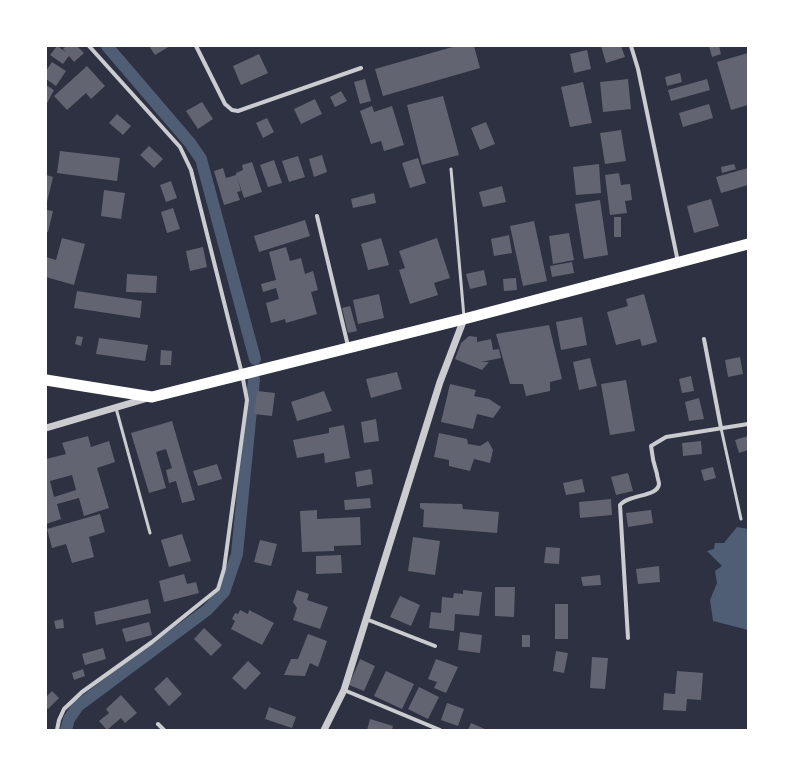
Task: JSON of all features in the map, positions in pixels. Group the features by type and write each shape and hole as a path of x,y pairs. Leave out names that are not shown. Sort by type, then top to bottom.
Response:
{"highway":[{"path":"46,380 152,397 464,319 748,244"}],"street":[{"path":"56,730 64,709 82,692 152,642 218,589 224,569 247,400 242,374 191,170 180,147 89,46"},
{"path":"196,46 225,104 232,110 238,111 361,68"},
{"path":"631,46 638,69 678,263"},
{"path":"317,216 349,348"},
{"path":"324,730 344,690 440,382 464,319"},
{"path":"704,339 721,428"},
{"path":"46,428 152,397"},
{"path":"628,638 620,505 623,501 648,494 656,490 659,484 651,446 666,437 748,424"},
{"path":"366,619 436,646"},
{"path":"344,690 440,730"},
{"path":"158,724 164,730"}],"lane":[{"path":"451,169 464,319"},
{"path":"116,408 150,533"},
{"path":"721,428 741,519"}],"water":[{"path":"737,527 748,529 748,630 713,621 710,600 717,583 715,571 722,566 707,551 714,549 715,543 724,543"}],"building":[{"path":"57,46 66,52 63,49 66,46 77,46 84,53 74,62 69,56 63,64 50,55"},
{"path":"149,46 170,46 155,55"},
{"path":"456,46 474,46 480,68 383,96 375,69"},
{"path":"601,46 621,46 625,57 606,63"},
{"path":"709,46 719,46 721,54 712,57"},
{"path":"587,50 591,69 574,73 570,54"},
{"path":"748,53 748,105 731,110 717,62"},
{"path":"259,54 268,73 241,85 233,66"},
{"path":"52,62 66,71 56,86 46,79 46,71"},
{"path":"87,66 105,86 91,99 86,93 67,110 54,96"},
{"path":"680,73 682,82 667,86 665,77"},
{"path":"365,79 371,101 360,104 354,82"},
{"path":"628,79 631,109 603,112 600,82"},
{"path":"707,79 710,90 671,101 668,90"},
{"path":"583,82 592,123 570,127 561,87"},
{"path":"46,85 54,90 46,105"},
{"path":"341,91 347,101 335,107 330,97"},
{"path":"443,96 459,155 422,165 407,105"},
{"path":"315,99 322,114 301,124 294,109"},
{"path":"202,102 213,119 198,129 186,111"},
{"path":"709,104 713,118 683,127 679,113"},
{"path":"372,106 374,112 392,106 404,145 384,151 381,141 371,144 360,111"},
{"path":"117,114 131,126 123,135 109,123"},
{"path":"267,118 274,132 263,138 256,123"},
{"path":"486,122 495,144 480,150 471,128"},
{"path":"621,130 626,161 605,164 600,133"},
{"path":"149,146 163,159 154,168 140,155"},
{"path":"60,151 120,158 117,181 57,173"},
{"path":"322,155 327,172 314,177 309,159"},
{"path":"298,156 305,177 289,182 282,161"},
{"path":"418,158 426,183 410,188 402,163"},
{"path":"274,160 282,183 268,187 260,165"},
{"path":"252,162 262,192 244,198 237,177 241,191 237,192 240,200 224,205 214,171 223,168 226,178 236,175 236,173 243,170 242,165"},
{"path":"599,164 601,193 576,195 573,167"},
{"path":"734,164 736,169 722,173 721,167"},
{"path":"748,168 748,185 721,193 716,177"},
{"path":"619,173 621,185 630,184 632,200 625,201 627,213 610,215 605,175"},
{"path":"46,175 53,177 47,202 46,202"},
{"path":"171,181 177,198 166,202 160,185"},
{"path":"502,186 506,202 483,207 479,192"},
{"path":"104,190 125,193 121,219 101,216"},
{"path":"374,193 376,203 353,208 351,199"},
{"path":"711,199 719,226 694,233 687,206"},
{"path":"600,200 608,255 584,259 575,204"},
{"path":"173,208 180,229 167,233 161,212"},
{"path":"46,210 53,211 48,232 46,232"},
{"path":"614,217 621,217 621,237 614,237"},
{"path":"305,220 310,236 259,252 254,236"},
{"path":"534,221 547,281 523,286 510,226"},
{"path":"569,233 574,260 553,264 549,236"},
{"path":"509,235 512,253 494,256 491,239"},
{"path":"62,238 85,244 74,285 46,277 46,257 56,260"},
{"path":"381,238 389,265 368,270 361,244"},
{"path":"437,238 450,278 434,283 438,295 410,304 399,270 405,268 399,251"},
{"path":"203,247 207,267 190,271 186,251"},
{"path":"286,247 290,261 301,258 305,274 313,271 318,290 311,292 317,314 286,323 285,319 271,323 266,303 279,299 276,288 263,292 261,284 276,280 269,252"},
{"path":"572,262 574,273 552,277 550,266"},
{"path":"484,270 487,285 470,289 466,274"},
{"path":"127,274 157,276 156,293 126,292"},
{"path":"516,278 517,290 504,291 503,279"},
{"path":"77,291 142,301 140,318 74,308"},
{"path":"379,294 384,318 358,324 353,300"},
{"path":"644,294 657,342 642,346 640,339 616,345 607,312 628,306 626,299"},
{"path":"350,306 357,331 348,333 342,308"},
{"path":"582,317 587,345 561,350 556,322"},
{"path":"549,325 562,379 550,382 550,391 526,396 523,384 510,384 496,334"},
{"path":"77,336 83,337 81,346 75,344"},
{"path":"469,336 477,337 477,342 491,339 493,350 499,349 501,358 481,362 489,362 482,370 455,359 461,343"},
{"path":"99,338 148,345 145,361 96,354"},
{"path":"161,350 172,351 171,365 160,365"},
{"path":"740,357 743,374 728,377 725,360"},
{"path":"590,358 597,386 579,390 573,362"},
{"path":"397,372 402,389 371,398 366,379"},
{"path":"691,376 694,391 682,393 679,379"},
{"path":"626,380 635,431 610,435 601,384"},
{"path":"450,384 476,390 474,396 489,399 501,407 493,418 477,414 473,429 441,422"},
{"path":"257,391 275,393 272,416 254,414"},
{"path":"324,391 332,411 297,421 291,402"},
{"path":"699,398 704,419 689,421 685,402"},
{"path":"376,419 379,441 364,443 361,422"},
{"path":"172,421 195,500 182,503 176,481 169,483 166,470 172,468 166,449 156,452 166,488 149,493 131,433"},
{"path":"344,425 350,458 325,463 324,453 297,458 293,440 329,433 329,428"},
{"path":"439,433 467,439 468,444 480,446 488,441 493,450 490,463 474,459 470,471 449,466 449,460 434,457"},
{"path":"88,436 91,447 109,441 115,462 97,468 109,508 84,516 79,498 57,504 61,519 46,524 46,459 66,454 62,443","holes":["72,475 76,490 54,497 50,481"]},
{"path":"748,436 748,450 739,453 735,440"},
{"path":"701,441 702,454 683,456 682,443"},
{"path":"217,464 222,479 198,486 193,471"},
{"path":"713,467 716,478 704,481 701,470"},
{"path":"371,469 373,484 357,487 355,472"},
{"path":"628,473 633,491 616,495 611,477"},
{"path":"582,479 585,492 566,495 563,483"},
{"path":"370,498 371,508 345,510 344,500"},
{"path":"611,499 612,515 580,518 579,502"},
{"path":"420,503 462,504 463,509 499,512 497,533 423,527 424,510 420,508"},
{"path":"317,510 317,519 360,517 361,545 334,546 334,551 302,552 300,511"},
{"path":"651,510 653,523 628,527 626,513"},
{"path":"100,514 105,532 89,537 94,557 72,563 66,544 52,548 47,529"},
{"path":"182,534 191,561 169,567 161,540"},
{"path":"413,537 440,541 435,575 408,571"},
{"path":"260,540 277,544 271,566 254,562"},
{"path":"546,547 560,548 559,564 544,563"},
{"path":"341,555 342,573 316,574 316,556"},
{"path":"659,566 660,582 638,584 636,569"},
{"path":"184,574 187,584 196,582 199,593 164,602 159,581"},
{"path":"600,575 601,585 583,586 581,577"},
{"path":"495,587 515,587 514,617 495,616"},
{"path":"297,590 309,594 307,600 328,607 320,629 293,620 297,608 293,602"},
{"path":"463,590 482,592 479,616 455,614 454,631 429,628 431,612 441,613 442,597 453,598 454,593 463,594"},
{"path":"400,596 420,605 411,626 390,617"},
{"path":"148,599 151,613 96,625 94,612"},
{"path":"555,604 568,604 568,639 555,639"},
{"path":"240,610 248,614 249,610 274,623 262,645 231,629 235,621 232,619 235,613 238,614"},
{"path":"63,619 64,628 56,629 54,621"},
{"path":"149,622 152,635 126,642 122,629"},
{"path":"204,628 222,645 211,656 194,639"},
{"path":"460,632 482,635 480,653 458,650"},
{"path":"308,634 327,641 318,667 310,663 305,676 284,675 291,659 298,659"},
{"path":"522,635 530,635 530,647 522,647"},
{"path":"103,648 106,659 85,665 82,654"},
{"path":"556,651 568,653 564,673 553,671"},
{"path":"592,657 608,658 605,689 590,688"},
{"path":"360,659 375,666 364,691 349,685"},
{"path":"436,659 458,667 446,693 434,688 437,682 428,679"},
{"path":"248,661 261,673 245,690 232,678"},
{"path":"83,669 85,676 74,680 72,673"},
{"path":"386,671 414,684 402,709 374,696"},
{"path":"677,671 703,673 701,700 687,699 686,711 663,710 664,693 675,694"},
{"path":"167,677 182,694 169,706 154,689"},
{"path":"419,687 439,697 428,719 408,709"},
{"path":"52,691 59,698 48,709 46,707 46,697"},
{"path":"121,695 137,713 125,723 121,718 107,730 99,721 109,713 106,709"},
{"path":"447,703 464,709 458,726 441,720"},
{"path":"269,707 296,717 292,728 265,719"},
{"path":"370,719 393,726 392,730 367,730"},
{"path":"471,723 487,730 468,730"}],"waterway":[{"path":"107,46 190,143 201,159 255,359"},
{"path":"66,730 69,719 78,706 207,610 224,592 237,554 254,379"}]}
